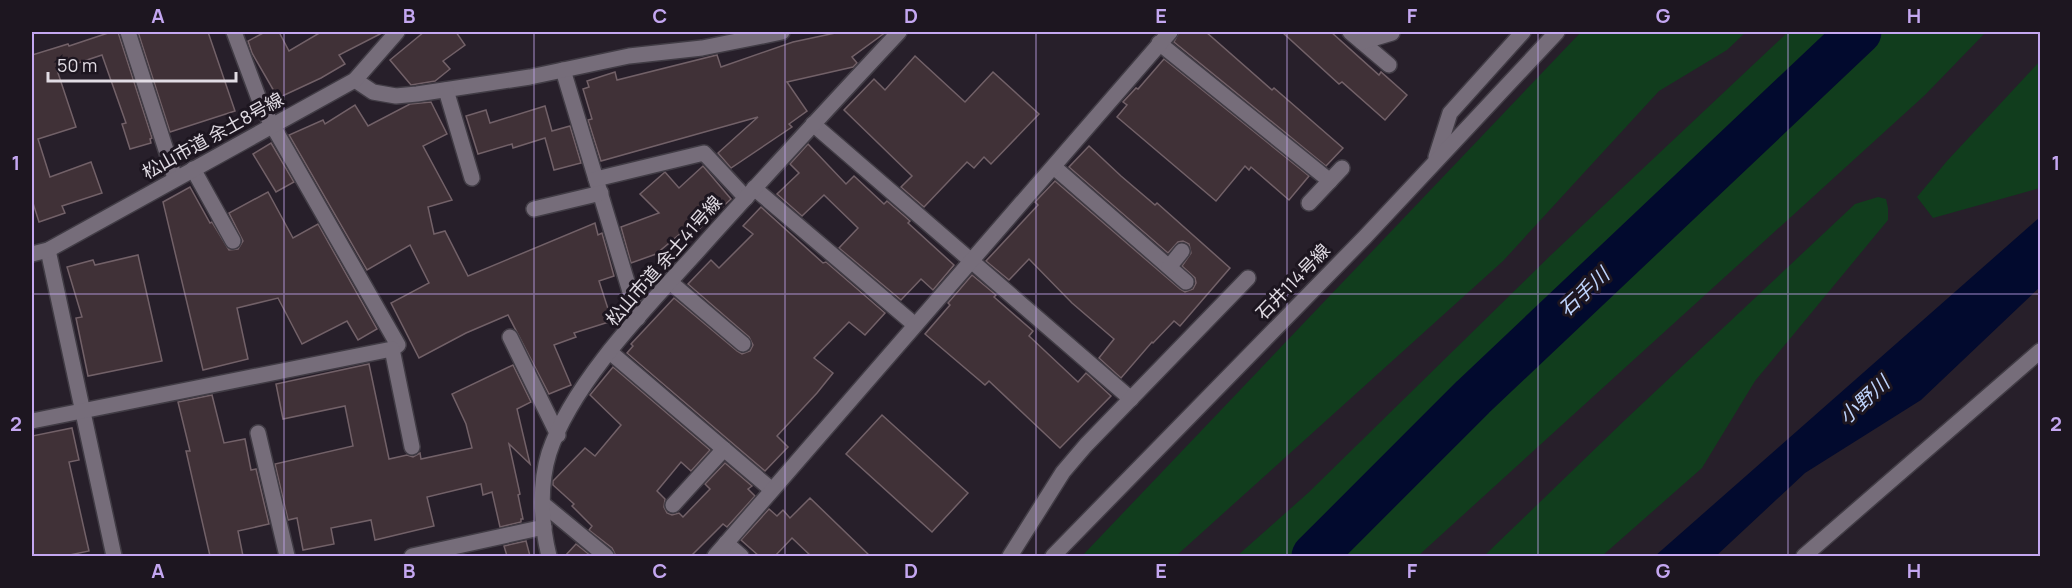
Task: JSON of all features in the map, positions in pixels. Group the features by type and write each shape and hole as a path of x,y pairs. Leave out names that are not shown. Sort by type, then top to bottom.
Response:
{"street":[{"path":"128,32 175,178"},
{"path":"32,421 392,350 399,345 273,125 253,85 234,32"},
{"name":"松山市道 余土8号線","path":"32,254 48,249 356,80 397,32"},
{"path":"356,80 374,92 396,96 473,87 629,56 702,48 773,32"},
{"name":"松山市道 余土41号線","path":"549,556 544,527 545,473 549,453 569,411 610,352 638,318 899,32"},
{"path":"1350,32 1389,65"},
{"path":"1435,162 1450,112 1523,32"},
{"name":"石井114号線","path":"1053,556 1365,237 1557,32"},
{"path":"1362,42 1392,33"},
{"path":"715,556 1165,37 1330,181"},
{"path":"563,70 638,318"},
{"path":"446,90 472,178"},
{"path":"813,124 1131,399"},
{"path":"534,209 704,153 750,193 915,325"},
{"path":"1054,167 1186,282"},
{"path":"1309,203 1342,168"},
{"path":"193,169 233,241"},
{"path":"48,249 114,556"},
{"path":"1168,267 1182,251"},
{"path":"1010,556 1063,472 1248,278"},
{"path":"670,282 743,344"},
{"path":"510,337 558,435"},
{"path":"392,350 412,447"},
{"path":"1804,556 2040,351"},
{"path":"610,352 772,489"},
{"path":"258,433 287,556"},
{"path":"673,505 724,449"},
{"path":"543,504 606,556"},
{"path":"412,556 544,527"},
{"path":"726,543 741,556"}],"green space":[{"path":"1581,32 1746,32 1727,50 1659,91 1503,261 1176,556 1082,556"},
{"path":"1788,32 1986,32 1925,95 1418,556 1237,556 1308,493 1551,255"},
{"path":"2040,61 2040,188 1933,218 1917,197 1947,161"},
{"path":"1878,197 1886,199 1888,220 1755,381 1702,468 1602,556 1484,556 1855,204"}],"water":[{"name":"小野川","path":"2040,217 2040,287 1921,400 1805,473 1716,556 1655,556"}],"building":[{"path":"111,32 118,32 152,138 151,143 130,149 122,124 126,123 102,55 57,70 76,127 38,139 50,177 91,162 102,193 62,206 65,213 39,222 32,200 32,55"},
{"path":"138,32 208,32 235,111 170,132"},
{"path":"265,32 279,32 289,51 321,32 384,32 339,55 345,64 278,98 252,53 248,41"},
{"path":"424,32 456,32 465,45 443,61 450,69 435,81 411,85 390,60"},
{"path":"840,32 886,32 852,57 857,63 853,67 787,82 807,111 789,124 792,127 731,168 718,153 758,117 601,161 588,120 592,119 583,89 589,87 587,81 615,72 617,80 717,55 721,67 793,42"},
{"path":"1179,32 1206,32 1343,148 1326,166 1174,42"},
{"path":"1282,32 1331,32 1379,75 1381,72 1407,95 1385,120 1342,82 1339,84"},
{"path":"915,56 965,102 993,72 1039,114 991,164 984,157 974,168 967,162 924,207 901,187 912,176 844,110 874,79 885,90"},
{"path":"1164,59 1309,176 1289,200 1251,167 1249,170 1245,166 1216,201 1117,117 1127,105 1123,102 1136,88 1138,89"},
{"path":"431,102 447,134 423,146 452,200 428,207 434,234 445,231 468,276 595,223 598,235 602,233 614,276 599,281 612,321 574,333 576,337 554,345 571,385 549,394 508,315 466,333 419,358 391,303 429,283 410,245 367,270 289,135 323,120 325,124 355,105 368,126 410,104"},
{"path":"545,106 552,131 570,126 581,163 554,170 545,138 513,148 512,144 478,154 466,116 486,110 490,123"},
{"path":"271,143 294,182 276,192 253,154"},
{"path":"808,144 846,184 854,176 884,204 887,201 910,221 908,223 954,265 933,290 921,279 901,300 839,248 858,228 824,195 802,216 777,194 799,173 790,164"},
{"path":"1089,146 1230,268 1180,326 1174,321 1152,342 1121,378 1099,358 1114,339 1072,303 1029,259 1009,280 986,261 1038,205 1035,202 1055,181 1180,289 1185,292 1193,289 1196,283 1195,278 1182,266 1191,253 1189,244 1183,241 1178,242 1168,253 1069,167"},
{"path":"703,166 731,199 693,235 687,228 656,254 631,263 621,227 659,213 640,194 665,172 679,188"},
{"path":"190,187 210,223 212,222 229,250 238,249 243,241 229,213 268,192 293,238 318,224 377,329 358,340 347,321 302,344 278,298 237,308 248,359 203,370 163,202"},
{"path":"761,207 823,263 826,262 885,313 865,335 849,322 814,358 833,373 777,436 788,447 765,471 627,353 633,346 631,344 674,298 737,351 742,354 750,351 753,345 749,337 688,284 711,260 719,268 753,234 743,226"},
{"path":"138,255 162,361 88,376 76,318 82,317 67,267 93,260 95,265"},
{"path":"972,275 1033,331 1029,336 1078,382 1086,373 1111,396 1060,448 989,381 985,385 925,334"},
{"path":"369,364 389,459 407,455 413,457 420,453 421,459 472,448 466,424 452,394 513,365 531,402 517,409 530,464 509,444 520,494 518,495 523,519 521,522 500,527 492,492 483,495 481,484 427,497 434,526 375,540 371,520 331,528 334,544 303,550 297,518 288,520 275,464 353,446 345,406 283,419 276,384"},
{"path":"613,367 710,450 691,471 681,462 657,491 665,499 664,507 667,513 672,515 679,513 683,517 710,489 705,484 725,463 752,486 748,489 755,496 727,527 723,524 691,556 616,556 612,548 589,530 592,526 572,506 574,504 553,485 553,481 585,448 595,456 621,425 590,395"},
{"path":"212,395 224,443 245,439 251,470 256,469 269,524 238,531 243,556 210,556 186,451 190,451 178,402"},
{"path":"882,415 968,493 932,532 846,454"},
{"path":"72,428 79,460 69,462 89,551 65,556 32,556 32,436"},
{"path":"810,498 870,556 811,556 792,538 775,556 759,556 741,540 769,509 777,516 783,510 790,518"},
{"path":"526,541 530,556 507,556 504,546"},
{"path":"576,544 591,556 565,556"}],"waterway":[{"name":"石手川","path":"1314,556 1473,397 1859,32"}]}
